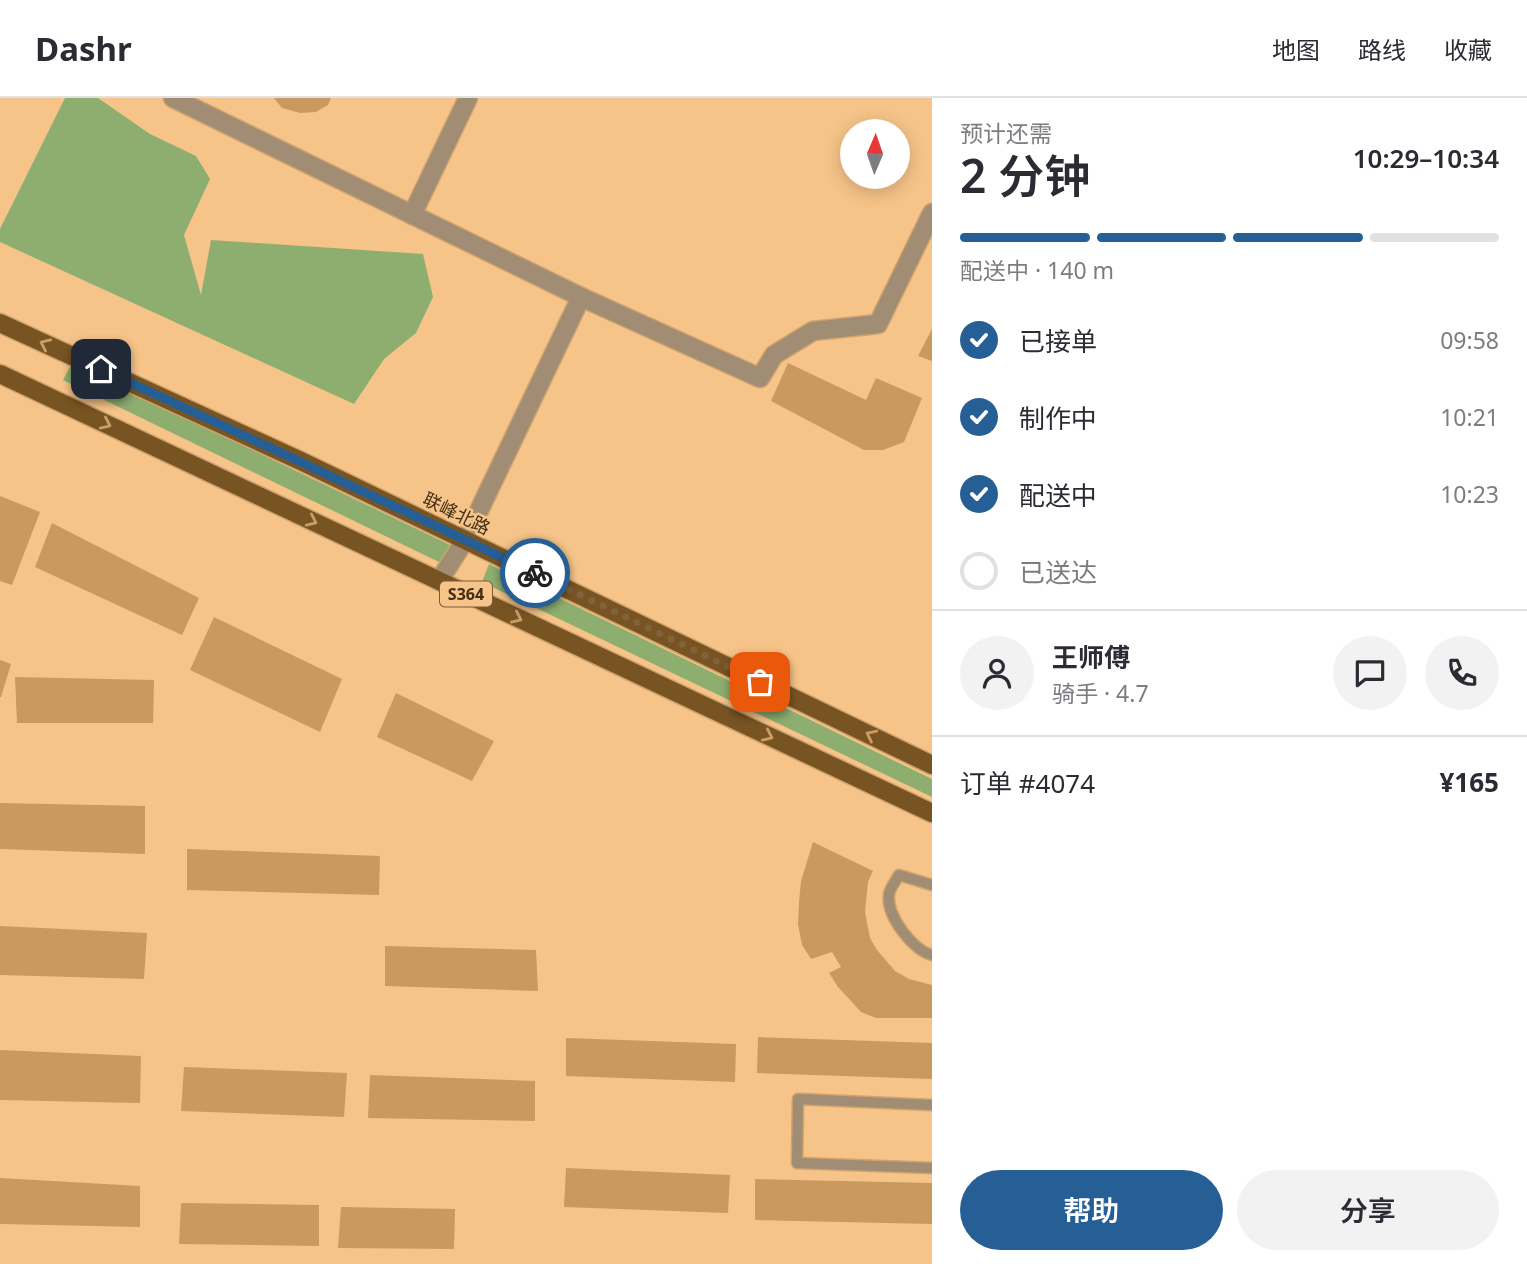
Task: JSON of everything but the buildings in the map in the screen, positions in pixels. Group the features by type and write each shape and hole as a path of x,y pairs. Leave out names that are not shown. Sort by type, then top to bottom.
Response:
{"main road":[{"name":"联峰北路","path":"0,323 303,463 932,765"},
{"name":"S364","path":"0,373 932,813"}],"street":[{"path":"173,98 580,298 760,378 774,355 813,331 878,324 932,213"},
{"path":"412,215 468,98"},
{"path":"439,581 465,540 580,298"}],"lane":[{"path":"932,885 899,875 889,895 893,919 925,954 932,955"},
{"path":"932,1105 798,1099 797,1150 797,1163 932,1168"}],"green space":[{"path":"65,98 98,98 150,134 196,156 210,179 184,235 201,295 211,240 423,254 433,297 416,333 384,359 354,404 0,242 0,229"},
{"path":"72,363 452,546 441,563 63,380"},
{"path":"489,564 932,779 932,797 482,582"}],"way so far":[{"path":"535,573 760,682"}],"route":[{"path":"101,369 535,573"}]}
